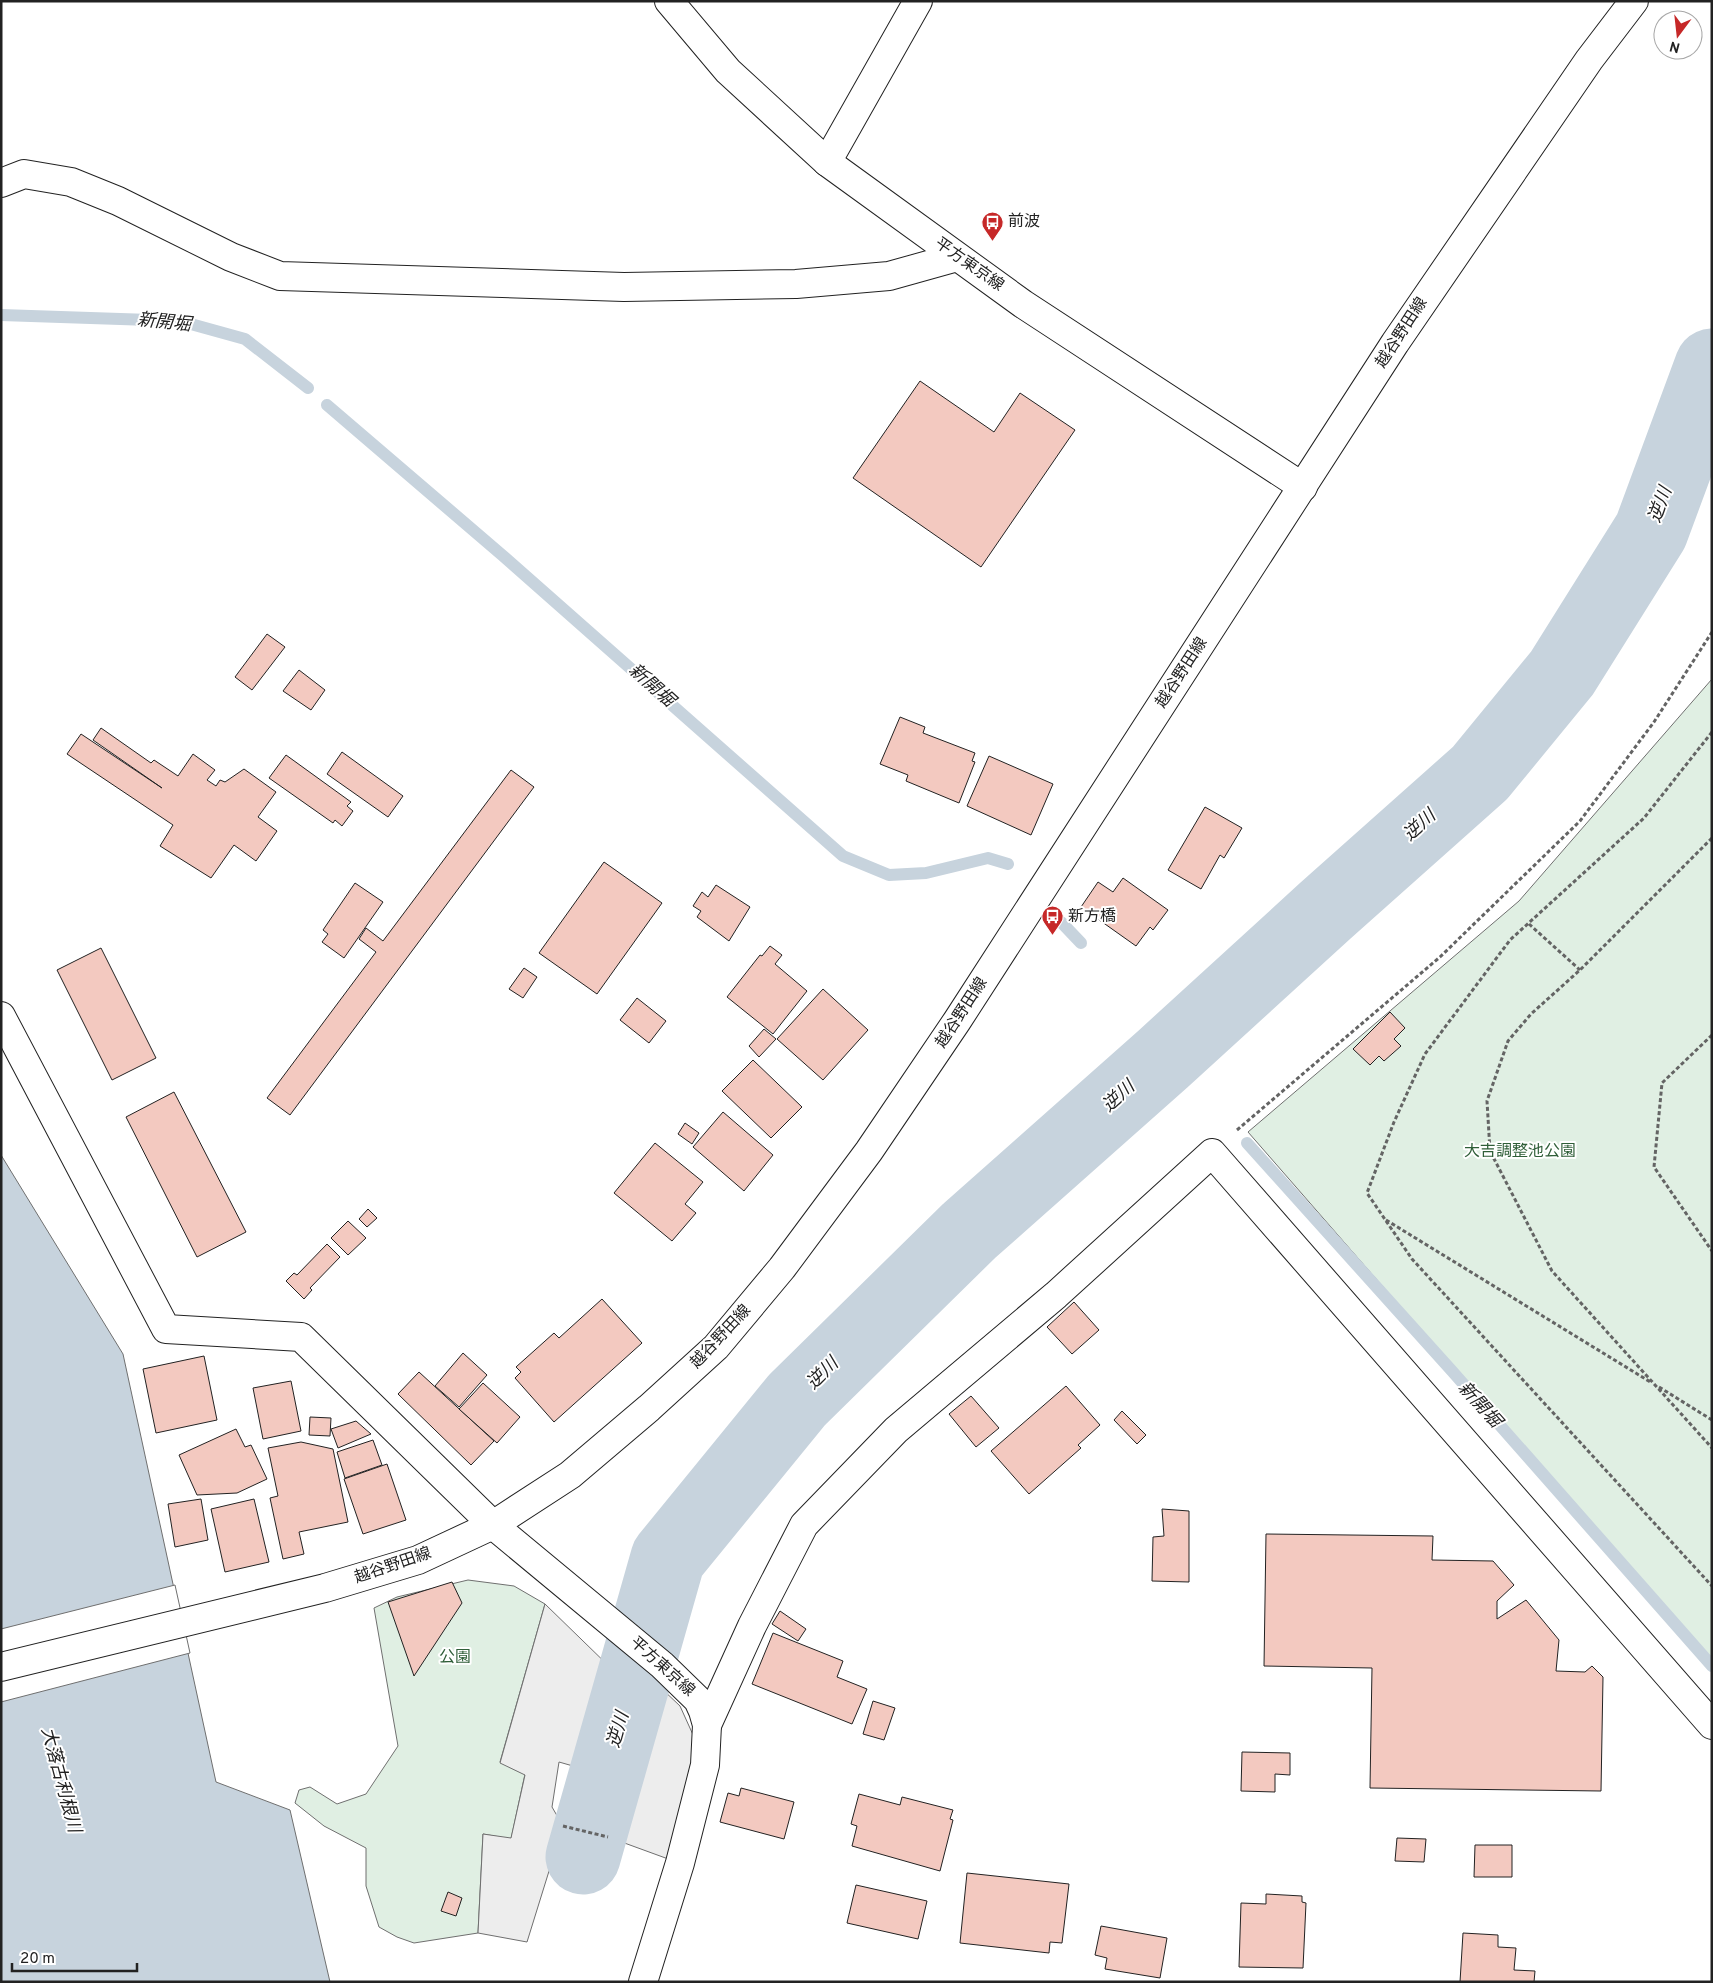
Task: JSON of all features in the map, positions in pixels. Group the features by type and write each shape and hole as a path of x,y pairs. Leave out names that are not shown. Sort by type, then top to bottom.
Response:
{"main road":[{"name":"平方東京線","path":"669,1 728,71 827,162 1023,304 1303,487"},
{"path":"827,162 918,1"},
{"name":"越谷野田線","path":"1,1667 325,1588 418,1560 493,1525 570,1475 649,1408 716,1346 782,1268 869,1151 958,1021 1453,255 1589,60 1634,1"},
{"path":"1,183 24,174 70,182 118,201 231,257 280,276 624,286 796,284 889,276 957,257"},
{"name":"平方東京線","path":"1,1016 166,1330 301,1337 493,1525 662,1665 698,1700 707,1725 705,1765 680,1863 643,1982"},
{"path":"707,1725 752,1626 804,1525 896,1430 1056,1295 1212,1153 1712,1725"}],"path":[{"path":"1212,1153 1259,1110 1440,957 1580,822 1654,722 1712,632"},
{"path":"1712,732 1644,818 1510,940 1426,1054 1394,1122 1367,1193 1412,1259 1712,1586"},
{"path":"1712,838 1580,970 1531,1014 1508,1041 1487,1101 1490,1151 1552,1270 1712,1448"},
{"path":"1529,924 1580,970"},
{"path":"1712,1035 1662,1083 1654,1167 1712,1251"},
{"path":"1384,1218 1712,1420"},
{"path":"563,1826 608,1837"}],"green space":[{"name":"大吉調整池公園","path":"1712,679 1712,1664 1248,1132 1519,901"},
{"name":"公園","path":"468,1580 514,1586 545,1604 500,1762 525,1774 511,1839 483,1834 478,1933 414,1943 397,1937 379,1927 366,1886 366,1848 324,1826 295,1803 299,1790 310,1787 337,1804 366,1794 398,1746 374,1608 397,1597"}],"shaded area":[{"path":"545,1604 618,1675 587,1770 559,1762 552,1807 563,1826 527,1942 478,1933 483,1834 511,1838 525,1775 500,1763"},
{"path":"660,1687 680,1706 694,1737 697,1758 671,1860 608,1837 646,1697"}],"water":[{"name":"大落古利根川","path":"1,1155 123,1354 216,1782 290,1810 330,1982 1,1982"}],"pier":[{"path":"175,1585 190,1653 1,1702 1,1629"}],"building":[{"path":"920,381 994,432 1020,393 1075,430 981,567 853,478"},
{"path":"267,634 285,647 252,690 235,677"},
{"path":"299,670 325,690 311,710 283,691"},
{"path":"900,717 925,727 923,733 975,753 972,761 975,762 959,803 906,781 908,775 880,764"},
{"path":"101,728 151,763 154,760 178,776 193,754 215,770 207,780 216,786 220,780 225,782 244,769 276,792 258,817 277,831 256,861 234,845 211,878 160,846 173,825 67,754 81,734 162,788 93,740"},
{"path":"342,752 403,796 388,817 327,774"},
{"path":"286,755 351,802 347,806 353,811 342,826 335,820 333,823 269,778"},
{"path":"989,756 1053,784 1031,835 967,806"},
{"path":"511,770 534,787 290,1115 267,1098 376,952 359,939 366,928 383,941"},
{"path":"1205,807 1242,828 1224,858 1220,855 1201,889 1168,870"},
{"path":"604,862 662,903 597,994 539,953"},
{"path":"1123,878 1168,910 1153,930 1150,927 1136,946 1081,907 1098,882 1113,892"},
{"path":"355,883 383,902 344,958 322,942 328,934 323,930"},
{"path":"716,885 750,907 729,941 697,917 701,911 693,906 702,892 708,897"},
{"path":"770,946 782,955 775,964 807,991 773,1034 727,997 760,955 762,956"},
{"path":"101,948 156,1058 112,1080 57,970"},
{"path":"524,968 537,977 523,998 509,989"},
{"path":"823,989 868,1030 823,1080 777,1039"},
{"path":"637,998 666,1021 649,1043 620,1020"},
{"path":"1390,1012 1405,1028 1394,1039 1401,1046 1384,1061 1379,1056 1370,1065 1353,1049"},
{"path":"764,1029 776,1039 759,1057 749,1046"},
{"path":"753,1060 802,1107 771,1138 722,1091"},
{"path":"174,1092 246,1232 197,1257 126,1117"},
{"path":"723,1112 773,1155 744,1191 693,1147"},
{"path":"685,1123 699,1133 692,1144 678,1134"},
{"path":"655,1143 703,1182 685,1204 696,1213 672,1241 614,1193"},
{"path":"368,1209 377,1218 367,1227 359,1219"},
{"path":"348,1221 366,1238 348,1255 331,1238"},
{"path":"327,1244 340,1257 310,1288 312,1290 304,1299 286,1281 294,1273 297,1275"},
{"path":"602,1299 642,1343 554,1422 515,1378 521,1372 516,1367 554,1333 559,1338"},
{"path":"1074,1302 1099,1330 1072,1354 1047,1327"},
{"path":"463,1353 487,1375 459,1407 435,1386"},
{"path":"204,1356 217,1420 156,1433 143,1369"},
{"path":"419,1372 494,1441 471,1465 398,1394"},
{"path":"291,1381 301,1431 263,1439 253,1388"},
{"path":"483,1383 520,1417 497,1443 459,1409"},
{"path":"1066,1386 1100,1425 1078,1445 1081,1448 1029,1494 991,1451"},
{"path":"971,1396 999,1428 976,1447 949,1414"},
{"path":"1122,1411 1146,1435 1137,1444 1114,1420"},
{"path":"310,1417 331,1418 330,1436 309,1435"},
{"path":"356,1421 371,1434 338,1448 331,1429"},
{"path":"236,1429 245,1447 251,1445 267,1479 237,1493 197,1495 179,1455"},
{"path":"373,1440 382,1465 345,1478 337,1452"},
{"path":"301,1442 333,1449 348,1522 299,1532 304,1554 283,1559 270,1498 278,1496 268,1448"},
{"path":"387,1464 406,1520 363,1534 344,1479"},
{"path":"201,1499 208,1540 175,1547 168,1504"},
{"path":"254,1499 269,1562 225,1572 211,1509"},
{"path":"1162,1509 1189,1511 1189,1582 1152,1581 1153,1537 1164,1536"},
{"path":"1266,1534 1433,1536 1432,1560 1493,1561 1514,1585 1497,1601 1497,1619 1526,1600 1559,1640 1556,1671 1585,1672 1592,1666 1603,1677 1601,1791 1370,1788 1372,1668 1264,1666"},
{"path":"452,1582 462,1603 414,1676 388,1602"},
{"path":"780,1611 806,1629 798,1641 772,1624"},
{"path":"773,1633 843,1661 837,1677 867,1689 852,1724 752,1684"},
{"path":"873,1701 895,1708 884,1740 863,1734"},
{"path":"1242,1752 1290,1753 1290,1775 1275,1774 1275,1792 1241,1791"},
{"path":"741,1788 794,1802 784,1839 720,1822 728,1793 739,1796"},
{"path":"859,1794 900,1805 902,1797 953,1810 950,1819 953,1820 940,1871 852,1846 857,1826 851,1824"},
{"path":"1397,1838 1426,1839 1424,1862 1395,1861"},
{"path":"1475,1845 1512,1845 1512,1877 1474,1877"},
{"path":"967,1873 1069,1884 1062,1943 1050,1942 1049,1953 960,1943"},
{"path":"856,1885 927,1901 918,1939 847,1923"},
{"path":"448,1892 462,1898 456,1916 441,1911"},
{"path":"1266,1894 1302,1896 1302,1902 1306,1903 1303,1968 1239,1967 1241,1903 1266,1904"},
{"path":"1101,1926 1167,1938 1160,1978 1105,1969 1107,1958 1095,1955"},
{"path":"1463,1933 1498,1935 1498,1947 1516,1948 1514,1970 1535,1971 1534,1982 1460,1982"}],"waterway":[{"name":"新開堀","path":"1,315 180,321 245,339 308,388"},
{"name":"逆川","path":"583,1857 668,1558 797,1400 969,1231 1480,773 1562,673 1651,531 1712,366"},
{"name":"新開堀","path":"327,405 502,555 843,856 889,875 926,873 988,858 1008,864"},
{"name":"新開堀","path":"1061,922 1081,943"},
{"name":"新開堀","path":"1247,1143 1452,1371 1712,1666"}],"place":[{"name":"前波","path":"992,241"},
{"name":"新方橋","path":"1052,936"}]}
